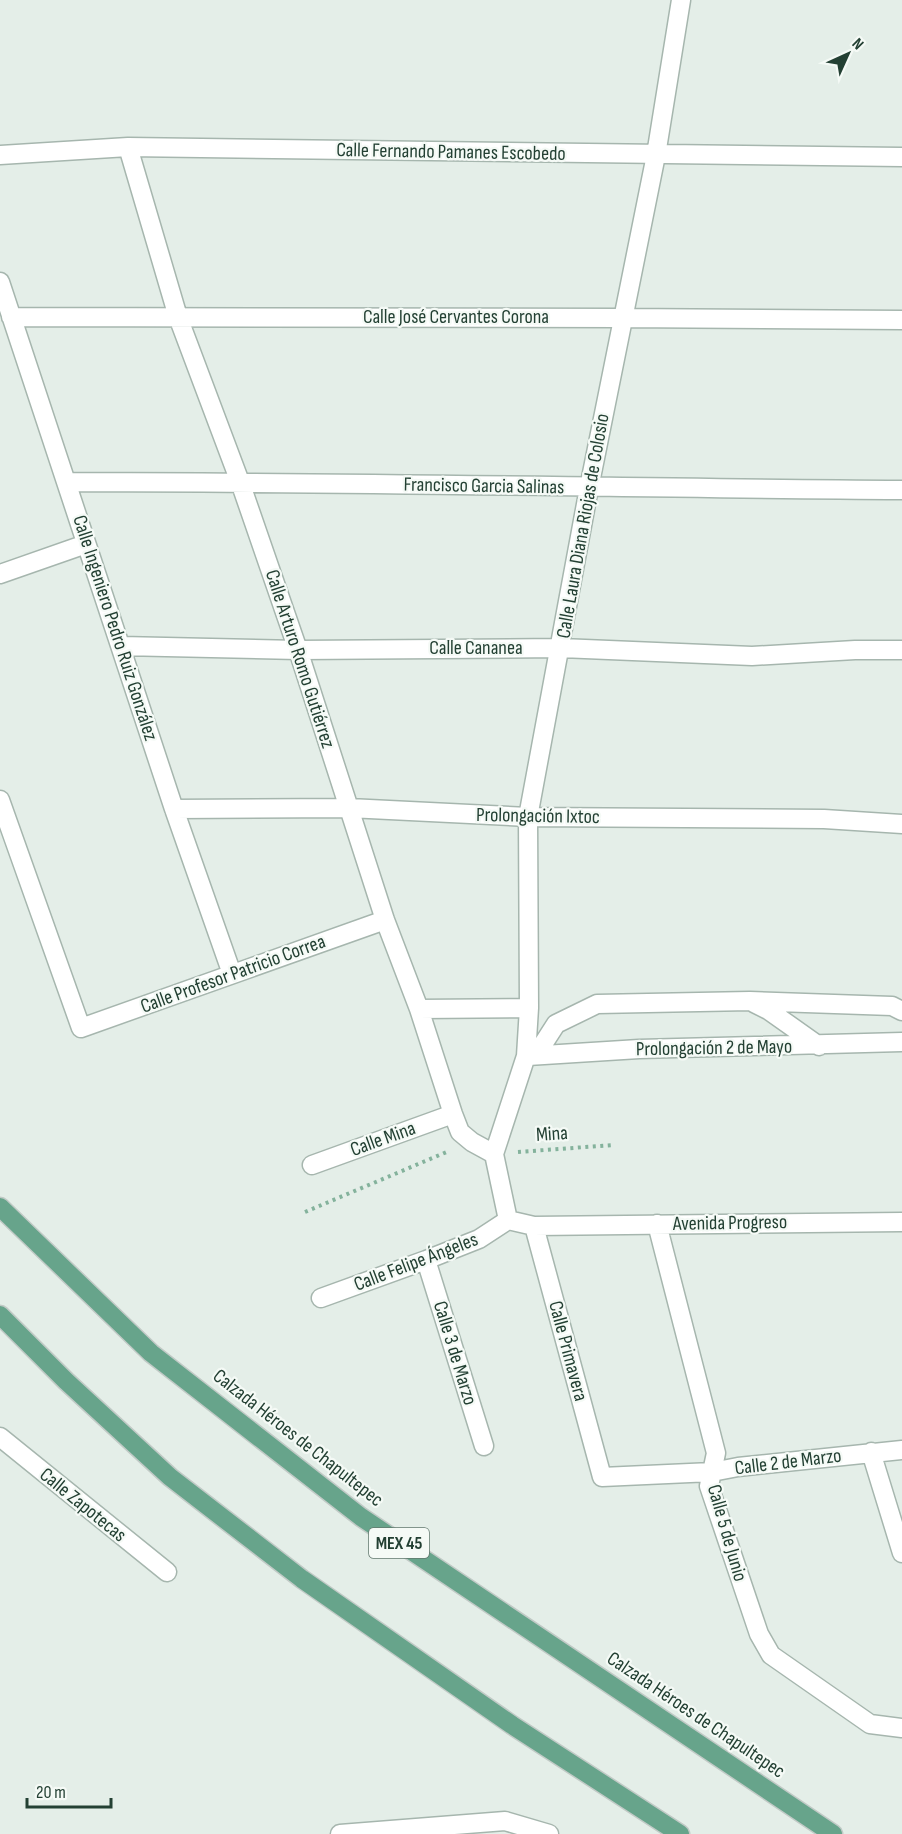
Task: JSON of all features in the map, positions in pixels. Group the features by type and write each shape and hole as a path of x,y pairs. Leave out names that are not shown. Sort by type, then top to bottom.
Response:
{"main road":[{"name":"Calzada Héroes de Chapultepec","path":"0,1207 151,1353 361,1517 833,1834"},
{"path":"0,1315 66,1381 170,1477 293,1572 512,1725 680,1834"}],"street":[{"name":"Calle Laura Diana Riojas de Colosio","path":"531,1055 528,1008 528,817 589,488 656,155 681,0"},
{"name":"Calle Fernando Pamanes Escobedo","path":"0,155 128,147 902,158"},
{"name":"Calle Arturo Romo Gutiérrez","path":"128,147 178,317 240,482 298,650 385,920 419,1009 453,1114 460,1132 472,1142 494,1154"},
{"name":"Calle Ingeniero Pedro Ruiz González","path":"0,282 174,809 232,974"},
{"name":"Calle José Cervantes Corona","path":"10,317 902,320"},
{"name":"Francisco Garcia Salinas","path":"67,482 902,490"},
{"path":"0,574 86,544"},
{"name":"Calle Cananea","path":"121,646 298,650 561,648 752,656 855,650 902,651"},
{"name":"Calle Profesor Patricio Correa","path":"0,800 81,1028 385,920"},
{"name":"Prolongación Ixtoc","path":"174,809 349,808 528,817 824,819 902,824"},
{"path":"750,1000 819,1046"},
{"path":"508,1220 494,1154 531,1055 556,1024 597,1004 750,1000 892,1006 902,1011"},
{"path":"419,1009 528,1008"},
{"name":"Prolongación 2 de Mayo","path":"531,1055 639,1049 902,1042"},
{"name":"Calle Mina","path":"312,1165 453,1114"},
{"name":"Avenida Progreso","path":"508,1220 534,1226 902,1222"},
{"name":"Calle Felipe Ángeles","path":"321,1298 479,1239 508,1220"},
{"name":"Calle 5 de Junio","path":"657,1224 716,1452 710,1486 759,1634 771,1655 870,1724 902,1728"},
{"name":"Calle Primavera","path":"534,1226 602,1477"},
{"name":"Calle 3 de Marzo","path":"426,1260 484,1446"},
{"name":"Calle Zapotecas","path":"0,1437 166,1572"},
{"name":"Calle 2 de Marzo","path":"602,1477 712,1472 902,1450"},
{"path":"871,1452 902,1553"},
{"path":"340,1834 505,1821 549,1834"}],"path":[{"path":"305,1212 472,1142"},
{"name":"Mina","path":"494,1154 613,1145"}]}
